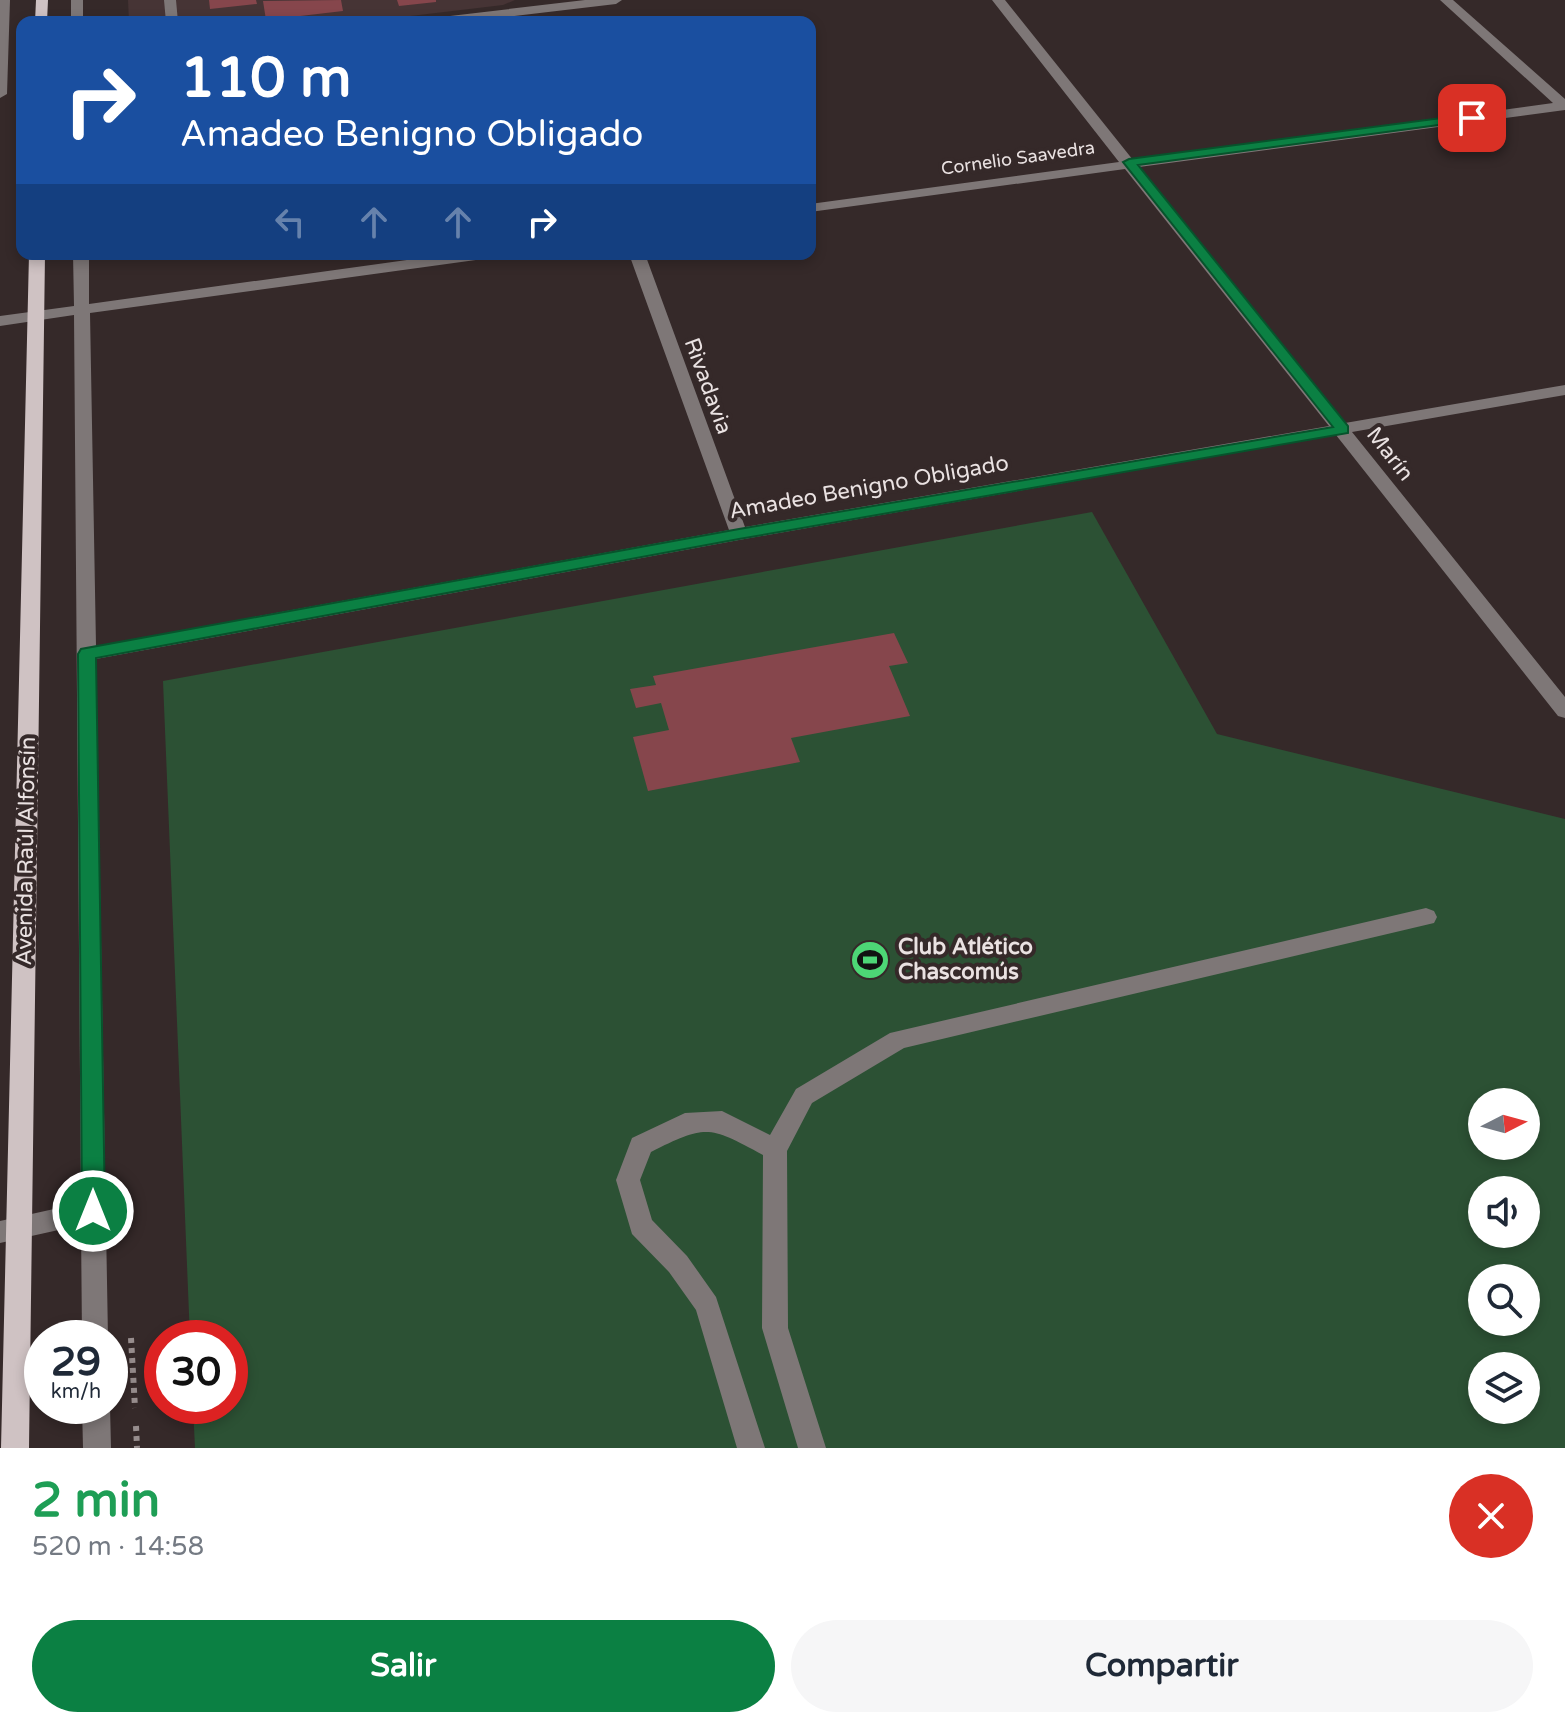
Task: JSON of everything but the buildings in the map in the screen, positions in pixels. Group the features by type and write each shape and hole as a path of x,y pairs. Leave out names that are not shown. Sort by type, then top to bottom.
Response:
{"main road":[{"name":"Avenida Raúl Alfonsín","path":"15,1448 10,1230 37,260"}],"street":[{"path":"0,94 4,0"},
{"path":"492,16 616,0"},
{"name":"Marín","path":"998,0 1565,711"},
{"path":"1446,0 1565,105"},
{"name":"Cornelio Saavedra","path":"816,207 1129,162 1565,105"},
{"path":"81,260 95,1320"},
{"path":"0,321 439,260"},
{"name":"Rivadavia","path":"639,260 739,534"},
{"name":"Amadeo Benigno Obligado","path":"87,654 739,534 1565,390"},
{"path":"812,1448 775,1328 775,1150 804,1096 898,1040 1426,917"},
{"path":"751,1448 707,1305 678,1264 641,1226 628,1180 641,1145 685,1123 722,1121 775,1150"},
{"path":"10,1230 93,1211"},
{"path":"96,1424 97,1448"}],"shaded area":[{"path":"128,0 515,0 503,5 410,16 129,16"}],"green space":[{"name":"Club Atlético Chascomús","path":"1092,512 1217,734 1565,819 1565,1448 195,1448 194,1424 248,1424 248,1320 189,1320 163,681"}],"place":[{"name":"Club Atlético Chascomús","path":"870,960"}],"route":[{"path":"93,1211 87,654 739,534 1343,430 1129,162 1472,118"}]}
